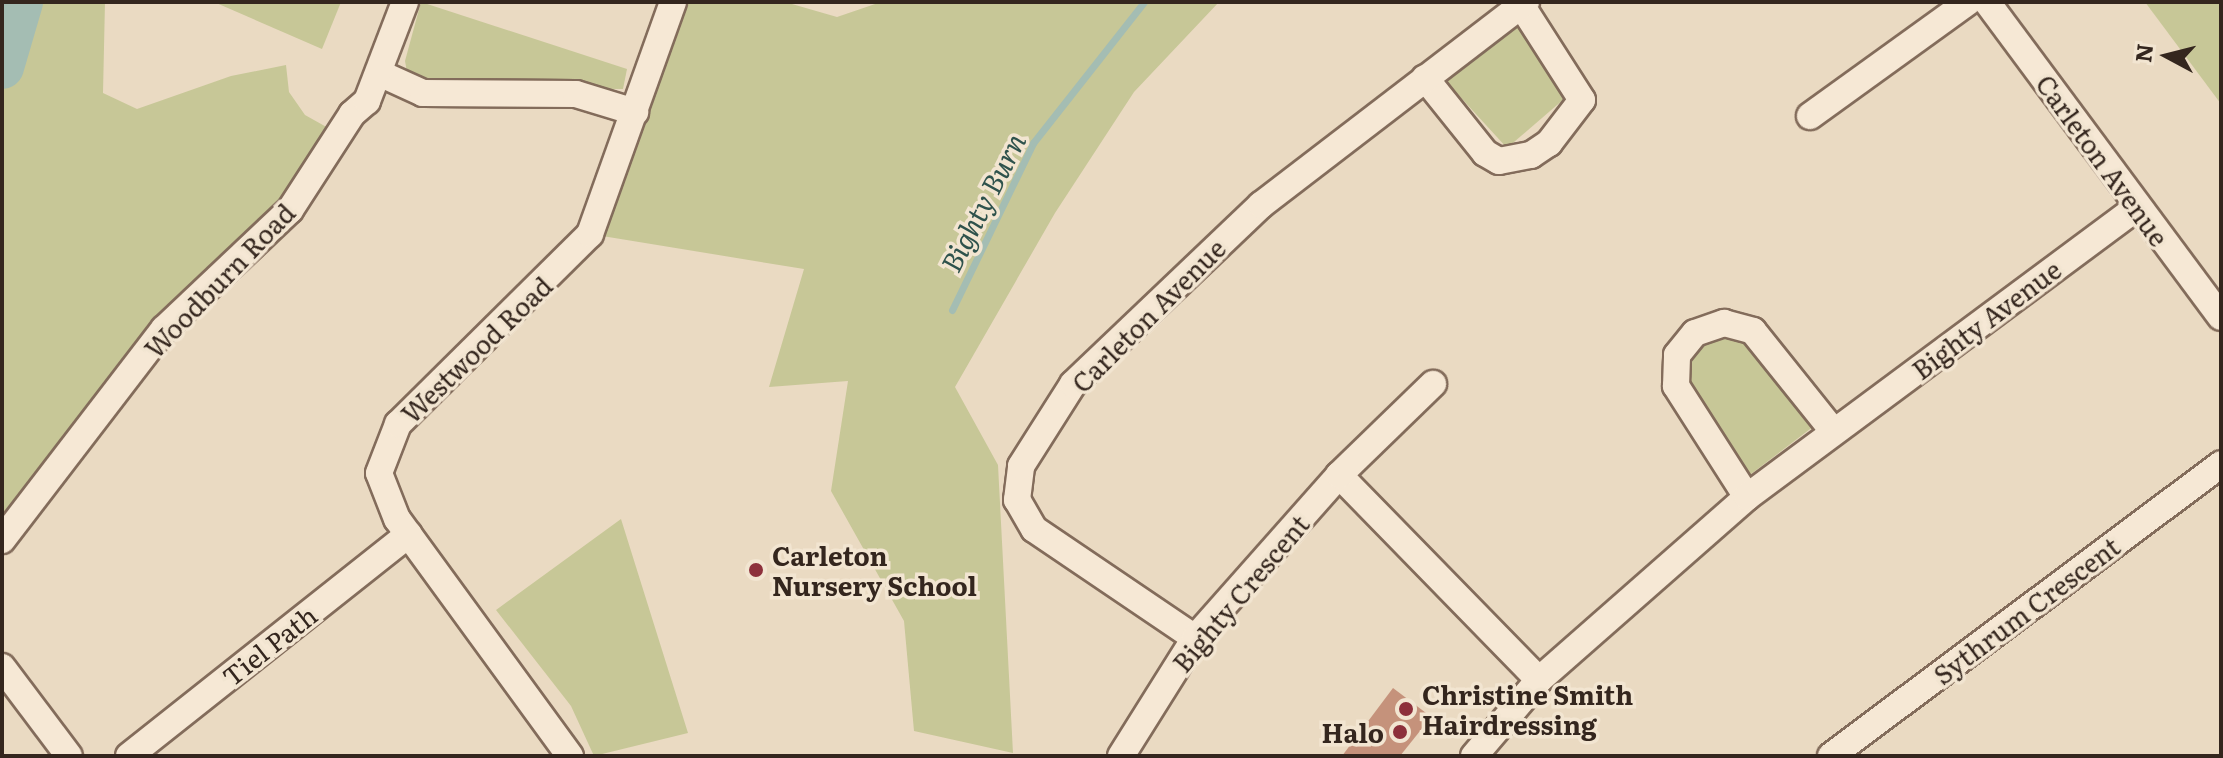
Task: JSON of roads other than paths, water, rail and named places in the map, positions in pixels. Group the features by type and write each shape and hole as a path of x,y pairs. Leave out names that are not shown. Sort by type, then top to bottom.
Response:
{"street":[{"name":"Woodburn Road","path":"2,540 164,329 290,210 352,114 367,101 405,2"},
{"name":"Westwood Road","path":"570,756 409,534 384,495 379,473 383,451 398,424 590,234 673,2"},
{"path":"1810,116 1968,2"},
{"name":"Carleton Avenue","path":"1987,2 2221,317"},
{"name":"Carleton Avenue","path":"1195,638 1034,529 1017,500 1021,466 1084,373 1261,205 1425,78 1524,4 1582,100 1549,143 1531,155 1499,161 1485,153 1425,78"},
{"path":"379,73 423,93 576,94 635,112"},
{"name":"Bighty Avenue","path":"1474,756 1539,680 1747,497 2137,207"},
{"path":"1747,497 1676,386 1677,355 1695,333 1724,323 1753,331 1834,432"},
{"name":"Bighty Crescent","path":"1121,756 1195,638 1339,475 1433,384"},
{"name":"Sythrum Crescent","path":"1831,756 2221,464"},
{"path":"1339,475 1539,680"},
{"name":"Tiel Path","path":"129,756 409,534"},
{"path":"2,667 69,756"}],"waterway":[{"path":"2,67 21,2"},
{"name":"Bighty Burn","path":"952,310 1033,143 1144,2"}],"place":[{"name":"Carleton Nursery School","path":"756,570"},
{"name":"Christine Smith Hairdressing","path":"1406,709"},
{"name":"Halo","path":"1400,732"}]}
